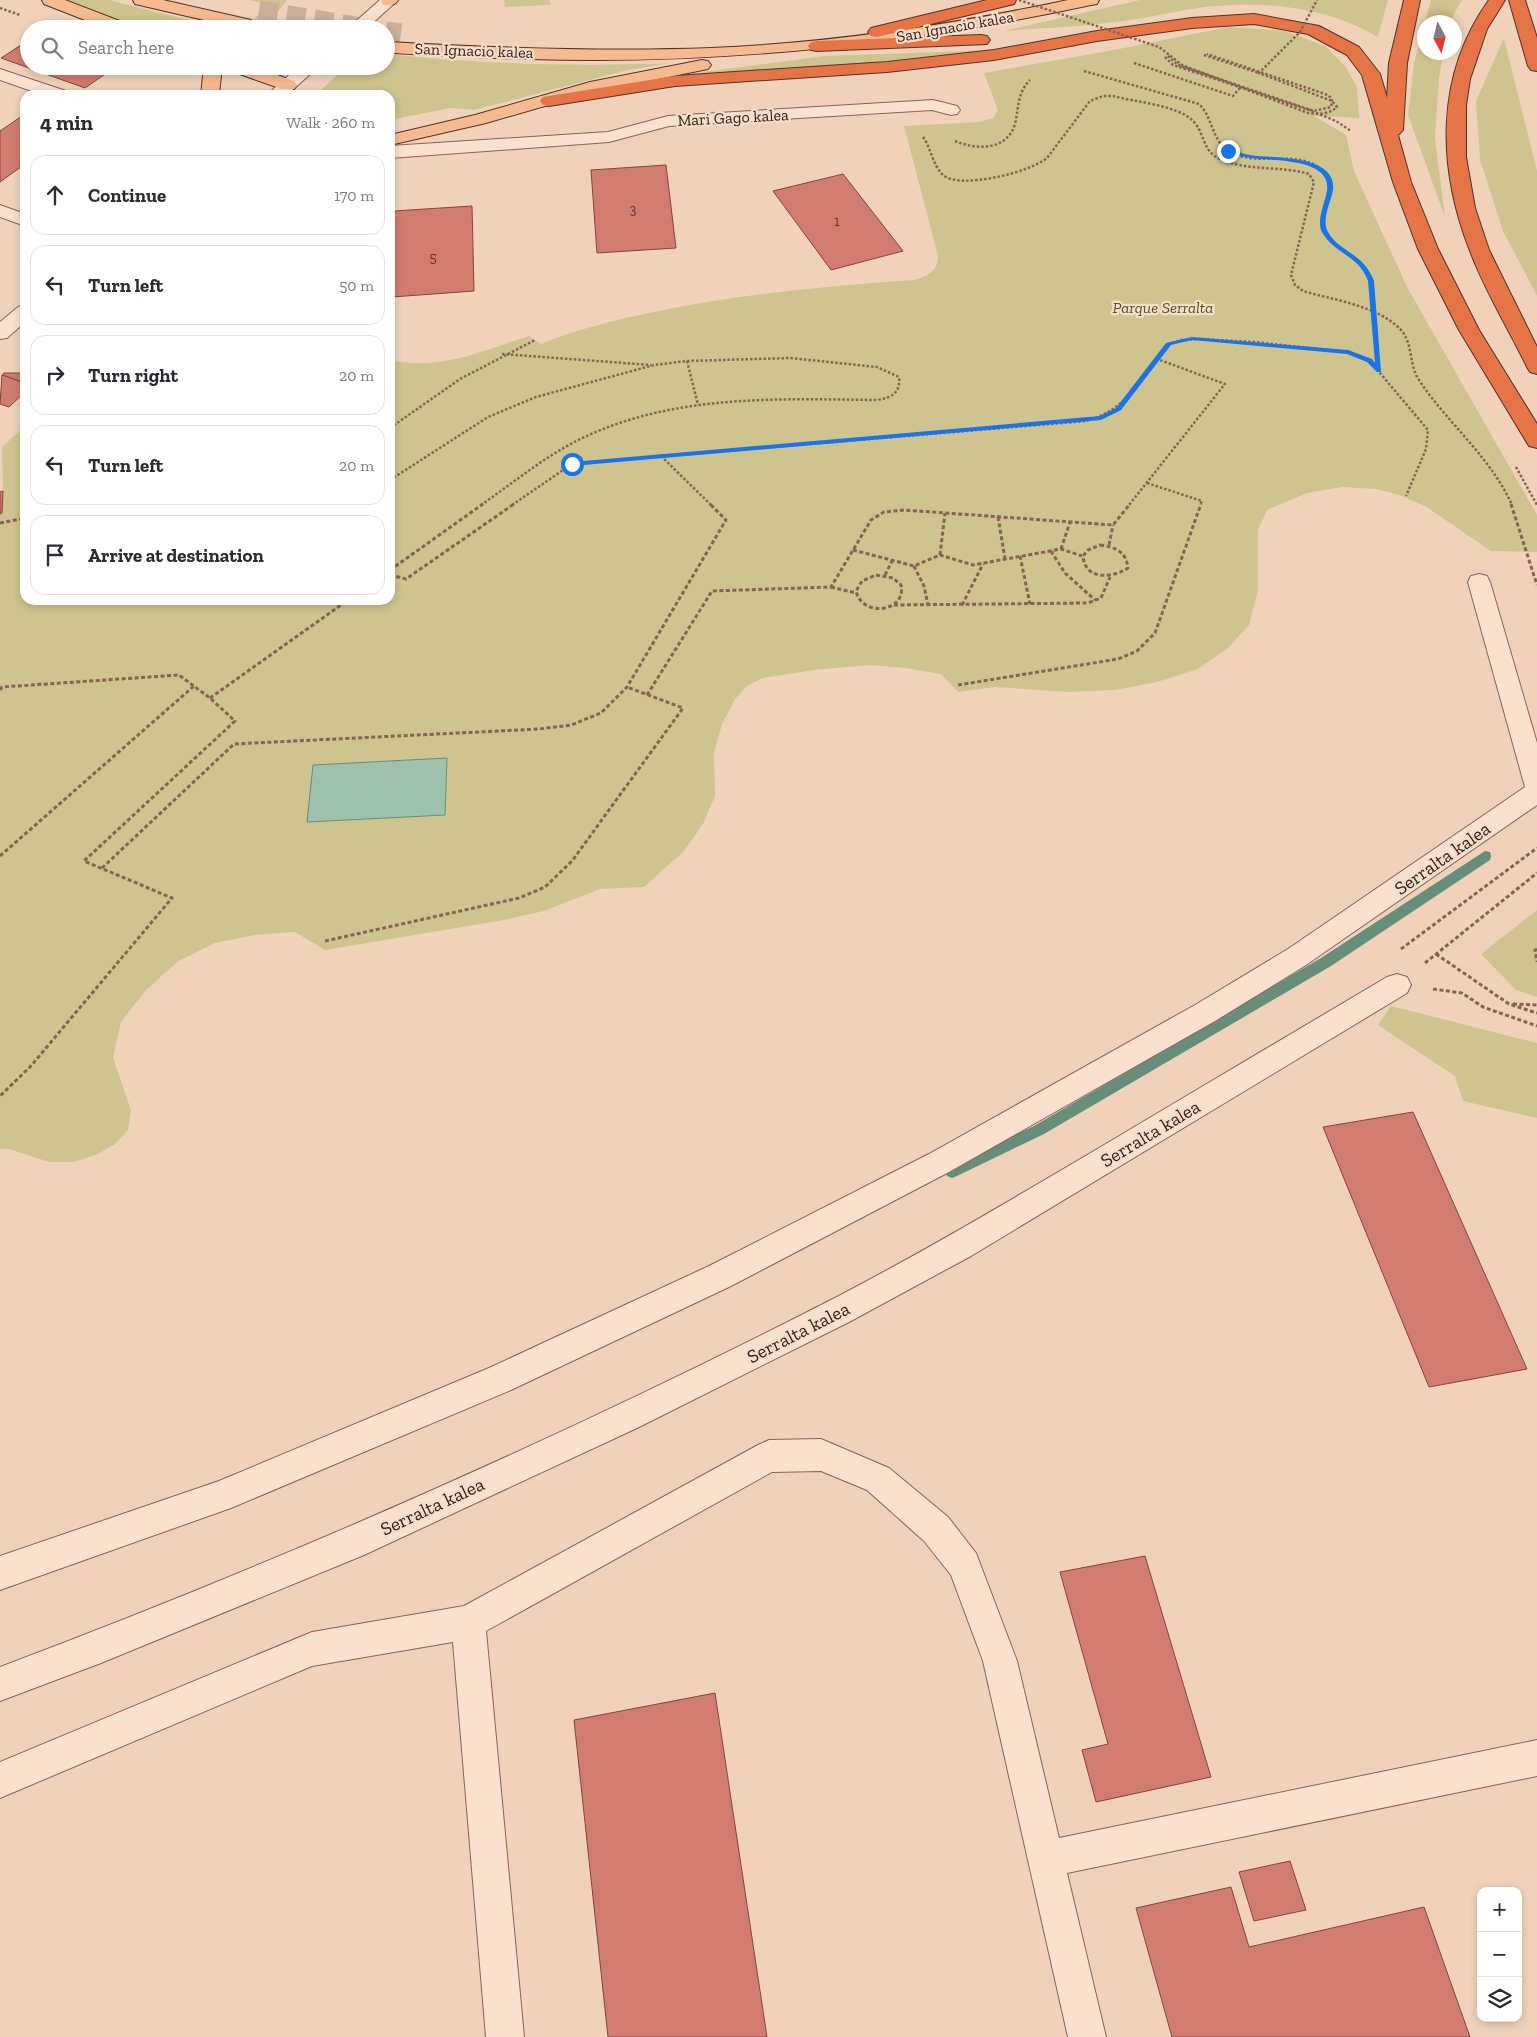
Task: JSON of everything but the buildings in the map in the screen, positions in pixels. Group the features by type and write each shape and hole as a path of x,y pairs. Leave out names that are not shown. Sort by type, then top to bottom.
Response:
{"highway":[{"path":"817,46 1008,0"},
{"path":"1393,149 1398,63 1412,0"},
{"path":"1497,0 1478,28 1464,66 1458,99 1455,144 1459,184 1473,234 1489,274 1537,367"},
{"path":"1517,0 1537,66"},
{"path":"549,101 675,81 887,67 994,55 1097,36 1192,23 1254,19 1313,30 1353,51 1371,74 1402,182 1428,249 1469,330 1537,441"},
{"path":"817,46 1097,36"}],"main road":[{"path":"50,0 101,20"},
{"path":"141,0 248,16 208,0"},
{"name":"San Ignacio kalea","path":"395,47 467,52 642,54 817,46 957,27 1091,0"},
{"name":"San Ignacio kalea","path":"401,33 560,53"},
{"path":"395,139 549,101 590,87 772,49"},
{"path":"211,90 212,75"},
{"path":"252,75 282,90"}],"street":[{"path":"363,20 374,7 390,0"},
{"path":"0,74 46,90"},
{"path":"282,90 300,75"},
{"name":"Mari Gago kalea","path":"395,152 609,137 668,121 933,105 951,110"},
{"name":"Mari Gago kalea","path":"480,119 478,131 483,137 492,141 516,143"},
{"path":"0,211 20,218"},
{"path":"0,333 20,315"},
{"path":"1480,582 1537,787"},
{"name":"Serralta kalea","path":"0,1573 220,1497 500,1379 720,1276 939,1163 1205,1013 1297,958 1537,792"},
{"name":"Serralta kalea","path":"0,1684 101,1646 352,1543 626,1417 838,1312 960,1246 1397,985"},
{"path":"0,1780 312,1649 468,1622 769,1456 821,1455 878,1478 936,1529 964,1565 1000,1661 1087,2037"},
{"path":"468,1622 505,2037"},
{"path":"1046,1859 1537,1758"}],"path":[{"path":"1019,0 1159,47 1182,65 1308,113 1321,114 1332,112 1337,107 1326,97 1196,53"},
{"path":"1259,73 1300,32 1318,0"},
{"path":"1203,53 1328,95 1332,99 1331,107 1325,110 1314,111 1178,65 1169,58 1167,54 1169,51 1163,55 1174,65 1309,110 1336,121 1355,133"},
{"path":"1130,62 1233,96 1240,88"},
{"path":"1087,68 1079,70 1199,104 1210,115 1222,146 1228,151 1250,157 1302,161 1326,173 1330,181 1330,189 1323,224 1324,231 1332,241 1360,261 1367,269 1371,281 1379,371"},
{"path":"954,140 966,146 987,148 1005,143 1013,132 1022,88 1033,79"},
{"path":"916,133 928,141 939,172 952,180 962,181 1031,168 1042,163 1090,101 1094,98 1113,96 1185,115 1195,125 1204,148 1218,159 1241,166 1301,170 1313,177 1314,182 1291,275 1292,281 1296,287 1304,291 1374,313 1400,327 1410,346 1412,368 1416,378 1483,458 1501,484 1518,522 1537,585"},
{"path":"923,136 928,136"},
{"path":"395,576 406,579 572,464 1101,418 1118,409 1169,344 1180,340 1206,338 1348,352 1369,360 1428,430 1426,449 1406,496"},
{"path":"395,424 430,396 502,354 534,340"},
{"path":"395,566 550,457 588,435 661,411 698,405 762,399 876,400 891,398 898,392 901,384 899,377 877,367 790,358 654,365 502,354"},
{"path":"1110,545 1114,525 1225,384 1158,359"},
{"path":"687,362 698,405"},
{"path":"395,477 488,417 536,397 654,365"},
{"path":"102,868 234,744 539,730 571,724 601,713 627,687 726,520 661,456"},
{"path":"1513,462 1537,506"},
{"path":"958,685 1118,659 1137,651 1156,633 1202,501 1146,483"},
{"path":"831,587 871,520 884,512 904,510 1114,525"},
{"path":"940,556 945,513"},
{"path":"998,517 1005,559"},
{"path":"0,523 20,519"},
{"path":"1061,549 1070,522"},
{"path":"1110,545 1118,548 1128,559 1128,568 1122,574 1110,577 1098,576 1088,570 1082,562 1082,556 1086,551 1092,547 1110,545"},
{"path":"853,550 914,566 940,556 973,565 1061,549 1082,556"},
{"path":"1051,551 1064,573 1096,601"},
{"path":"1020,556 1030,604"},
{"path":"885,576 892,561"},
{"path":"962,605 983,563"},
{"path":"914,566 924,586 928,605"},
{"path":"894,605 902,598 903,590 900,584 885,576 876,575 861,581 856,587 856,594 860,602 870,607 883,609 894,605 1030,604 1096,601 1101,598 1110,577"},
{"path":"647,695 712,591 831,587 856,594"},
{"path":"210,698 341,605"},
{"path":"0,690 2,687 179,675 210,698 234,721 84,861 172,898 30,1067 0,1096"},
{"path":"0,856 194,686"},
{"path":"325,941 519,898 544,887 572,861 683,708 627,687"},
{"path":"1398,951 1537,848"},
{"path":"1397,985 1537,873"},
{"path":"1537,949 1534,950 1537,962"},
{"path":"1436,954 1510,1004 1537,1013"},
{"path":"1397,985 1462,993 1482,1007 1537,1026"},
{"path":"1510,1004 1537,1005"}],"green space":[{"path":"65,0 109,0 188,20 118,20"},
{"path":"249,0 287,1 270,20 253,20 271,5"},
{"path":"504,0 549,0 551,5 505,7"},
{"path":"1140,0 1388,0 1378,37 1337,18 1316,12 1294,8 1250,5 1205,7 1100,24 1004,31"},
{"path":"1431,0 1462,0 1453,15 1427,15"},
{"name":"Parque Serralta","path":"1228,27 1285,31 1325,46 1345,66 1357,87 1359,118 1314,116 1346,135 1354,171 1407,287 1537,515 1537,552 1491,551 1425,506 1399,495 1376,489 1342,487 1307,493 1267,510 1258,530 1258,590 1249,625 1228,648 1198,669 1157,682 1115,690 1068,692 996,687 958,692 941,674 870,665 814,670 763,678 747,686 735,699 722,724 714,753 715,796 703,824 684,851 644,887 600,889 544,911 504,920 325,950 295,932 255,935 215,943 177,962 145,991 121,1022 113,1058 131,1110 128,1130 114,1145 96,1155 73,1162 49,1162 9,1149 0,1149 0,516 3,491 2,447 20,431 20,605 395,605 395,361 426,363 460,358 529,336 541,344 596,325 718,300 849,285 914,280 923,277 934,270 938,256 904,126 980,122 993,118 998,110 984,73"},
{"path":"1504,38 1537,171 1537,296 1503,231 1480,160 1476,101"},
{"path":"993,50 848,65 644,80 825,56"},
{"path":"1417,51 1417,60 1442,60 1435,138 1445,217 1408,115"},
{"path":"395,55 529,64 671,63 628,70 474,110 450,108 395,119 395,90 321,90 337,75 395,75"},
{"path":"1537,910 1537,997 1516,990 1481,954"},
{"path":"1391,1006 1537,1043 1537,1118 1463,1101 1455,1076 1378,1025"}],"shaded area":[{"path":"447,758 445,815 307,822 313,765"}],"waterway":[{"path":"952,1171 1039,1130 1326,962 1485,856"}],"tunnel":[{"path":"259,10 320,20"},
{"path":"395,32 401,33"}],"route":[{"path":"572,464 1086,421 1101,418 1118,409 1169,344 1192,338 1348,352 1369,360 1379,371 1371,281 1367,269 1360,261 1332,241 1324,231 1323,224 1330,189 1330,181 1326,173 1314,165 1302,161 1250,157 1228,151"}]}
